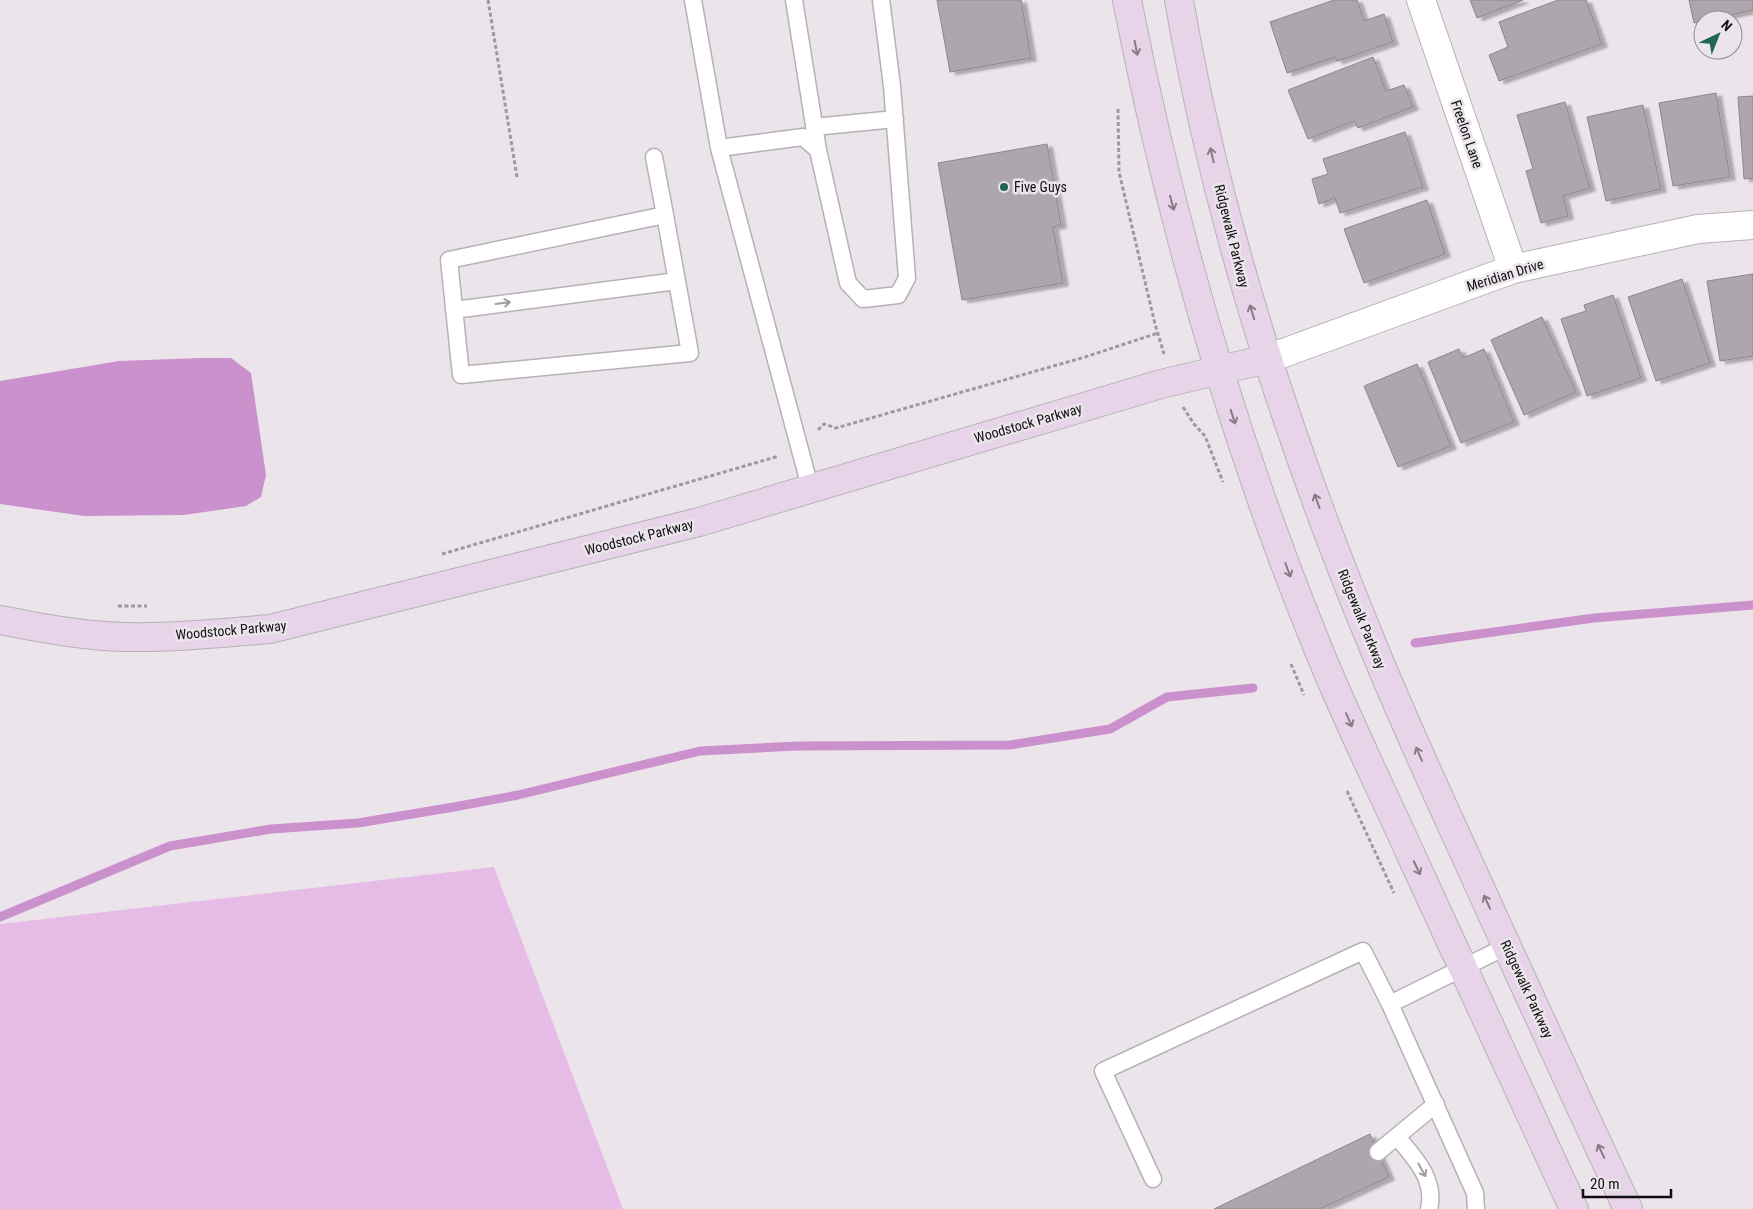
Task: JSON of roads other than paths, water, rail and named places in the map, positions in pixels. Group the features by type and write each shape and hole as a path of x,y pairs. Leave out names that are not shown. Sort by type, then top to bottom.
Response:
{"main road":[{"path":"1127,0 1160,156 1218,370 1269,520 1315,642 1574,1209"},
{"name":"Ridgewalk Parkway","path":"1179,0 1214,167 1249,302 1330,539 1373,647 1507,946 1628,1209"},
{"name":"Woodstock Parkway","path":"0,620 79,633 125,637 199,635 270,629 700,522 810,487 1160,384 1267,359"}],"street":[{"name":"Freelon Lane","path":"1421,0 1513,269"},
{"name":"Meridian Drive","path":"1267,359 1513,269 1698,229 1753,225"}],"lane":[{"path":"693,0 719,148 810,487"},
{"path":"794,0 818,150 848,283 863,300 898,295 907,278 895,119 881,0"},
{"path":"814,127 895,119"},
{"path":"719,148 803,137 818,150"},
{"path":"654,157 665,215 690,352 461,376 449,260 665,215"},
{"path":"454,310 677,280"},
{"path":"1390,1004 1507,946"},
{"path":"1153,1179 1103,1071 1363,950 1390,1004 1475,1193 1476,1209"},
{"path":"1378,1152 1436,1104"},
{"path":"1397,1137 1420,1164 1429,1182 1431,1202 1429,1209"}],"waterway":[{"path":"1415,643 1594,618 1753,605"},
{"path":"0,917 170,846 271,829 358,823 454,807 518,795 700,751 798,746 1010,745 1110,729 1167,697 1253,688"}],"place":[{"name":"Five Guys","path":"1004,187"}]}
